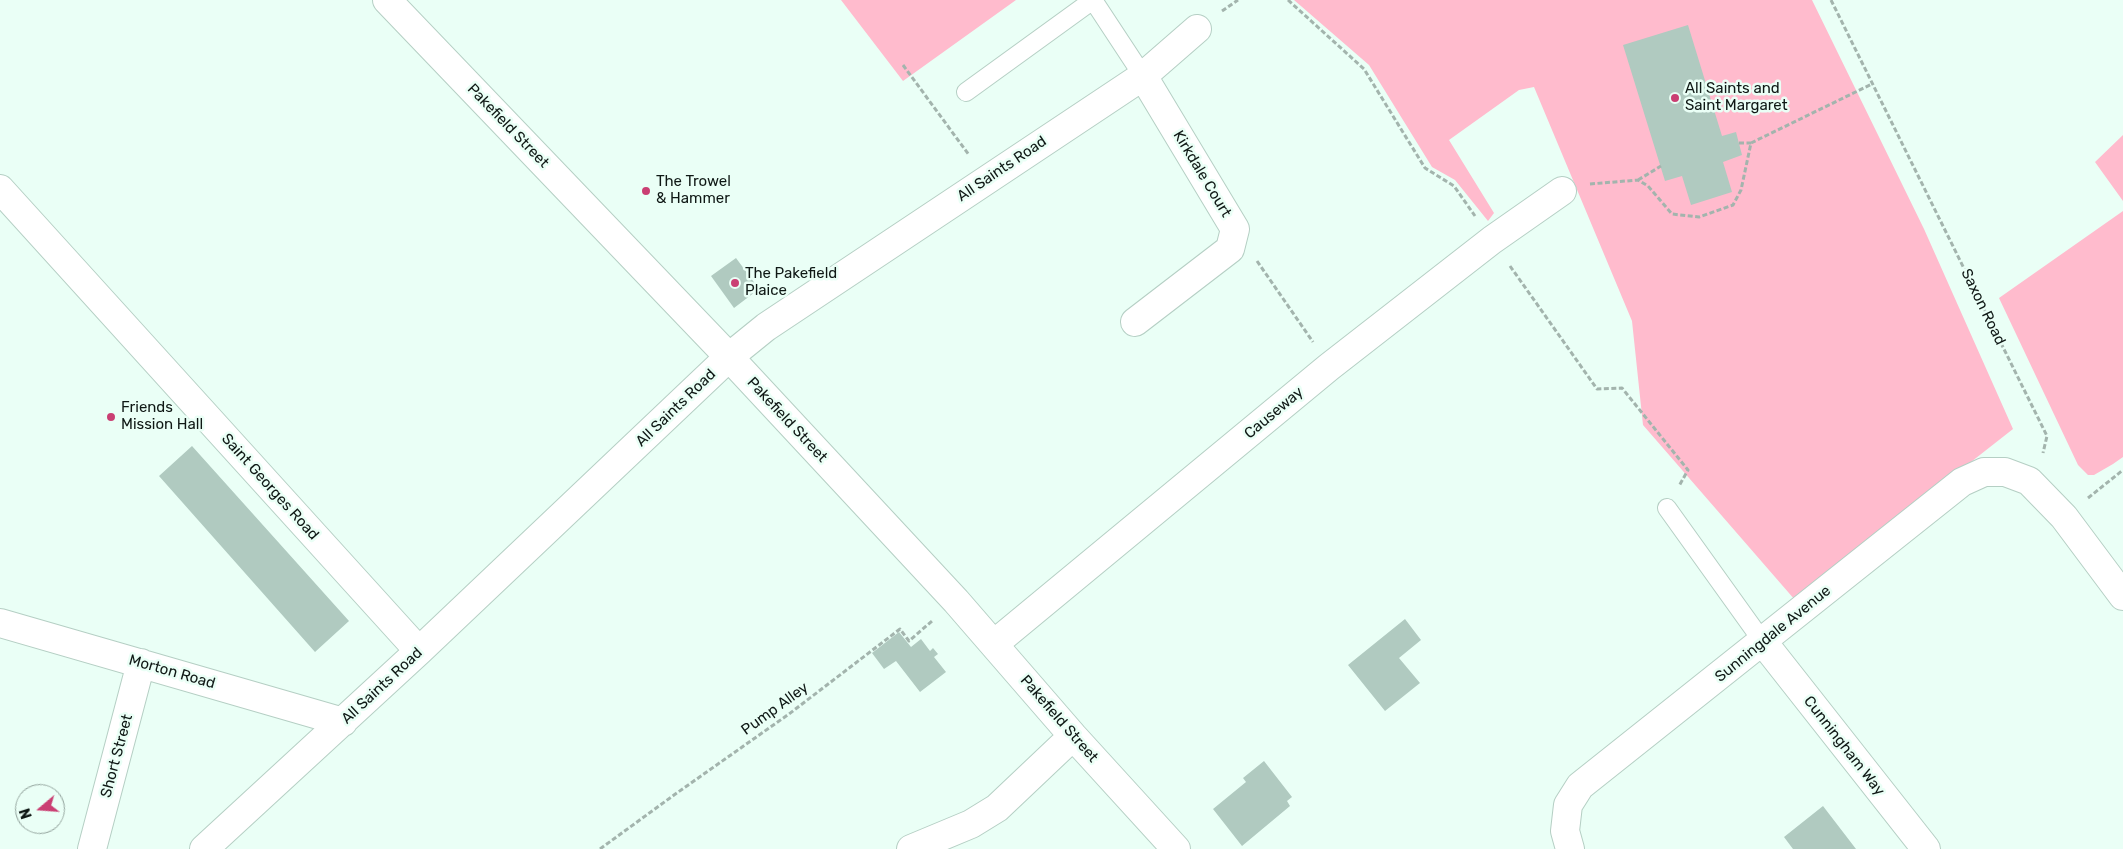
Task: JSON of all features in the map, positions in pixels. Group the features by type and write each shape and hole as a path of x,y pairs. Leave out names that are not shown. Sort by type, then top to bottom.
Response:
{"street":[{"name":"Pakefield Street","path":"387,0 729,357 956,601 1073,736 1176,849"},
{"name":"All Saints Road","path":"204,849 419,651 729,357 766,326 1143,76 1197,29"},
{"name":"Kirkdale Court","path":"1135,322 1230,249 1235,229 1143,76"},
{"name":"Saint Georges Road","path":"0,189 419,651"},
{"name":"Causeway","path":"994,644 1330,367 1492,240 1562,191"},
{"name":"Sunningdale Avenue","path":"1570,849 1565,831 1568,805 1580,786 1962,482 1984,472 2005,472 2029,481"},
{"path":"2029,481 2064,517 2123,596"},
{"name":"Morton Road","path":"0,623 343,722"},
{"name":"Cunningham Way","path":"1763,642 1926,849"},
{"name":"Short Street","path":"92,849 141,663"},
{"path":"911,849 971,824 997,808 1073,736"}],"lane":[{"path":"966,92 1093,0 1143,76"},
{"path":"1667,508 1763,642"}],"path":[{"name":"Saxon Road","path":"1830,0 2047,436 2044,451 2029,481"},
{"path":"903,65 987,179"},
{"path":"1738,143 1751,143 1872,84"},
{"path":"1638,180 1648,186 1672,214 1699,217 1733,205 1741,190 1751,143"},
{"path":"1562,191 1580,185 1638,180 1661,166"},
{"path":"1235,229 1330,367"},
{"path":"2064,517 2123,470"},
{"name":"Pump Alley","path":"600,849 789,714 900,629 909,640 956,601"}],"shaded area":[{"path":"841,0 1016,0 903,81"},
{"path":"1294,0 1812,0 1924,229 2013,429 1795,600 1643,425 1632,321 1534,87 1519,90 1449,140 1494,213 1488,221 1455,180 1432,167 1369,65"},
{"path":"2123,135 2123,201 2095,162"},
{"path":"2123,211 2123,457 2094,475 2088,475 2078,465 1999,298"}],"building":[{"name":"All Saints and Saint Margaret","path":"1688,25 1722,136 1736,132 1742,155 1723,162 1732,192 1691,205 1682,176 1665,181 1623,45"},
{"name":"The Pakefield Plaice","path":"736,258 759,289 734,308 711,276"},
{"path":"192,446 349,621 315,652 159,476"},
{"path":"1405,619 1421,640 1399,658 1420,683 1385,711 1348,665"},
{"path":"899,632 911,647 921,639 930,651 933,648 938,654 934,657 946,672 920,692 896,661 884,669 872,653"},
{"path":"1264,761 1292,797 1287,801 1290,806 1242,846 1213,809 1246,782 1243,778"},
{"path":"1823,806 1856,849 1793,849 1784,837"}],"place":[{"name":"All Saints and Saint Margaret","path":"1675,98"},
{"name":"The Trowel & Hammer","path":"646,191"},
{"name":"The Pakefield Plaice","path":"735,283"},
{"name":"Friends Mission Hall","path":"111,417"}]}
